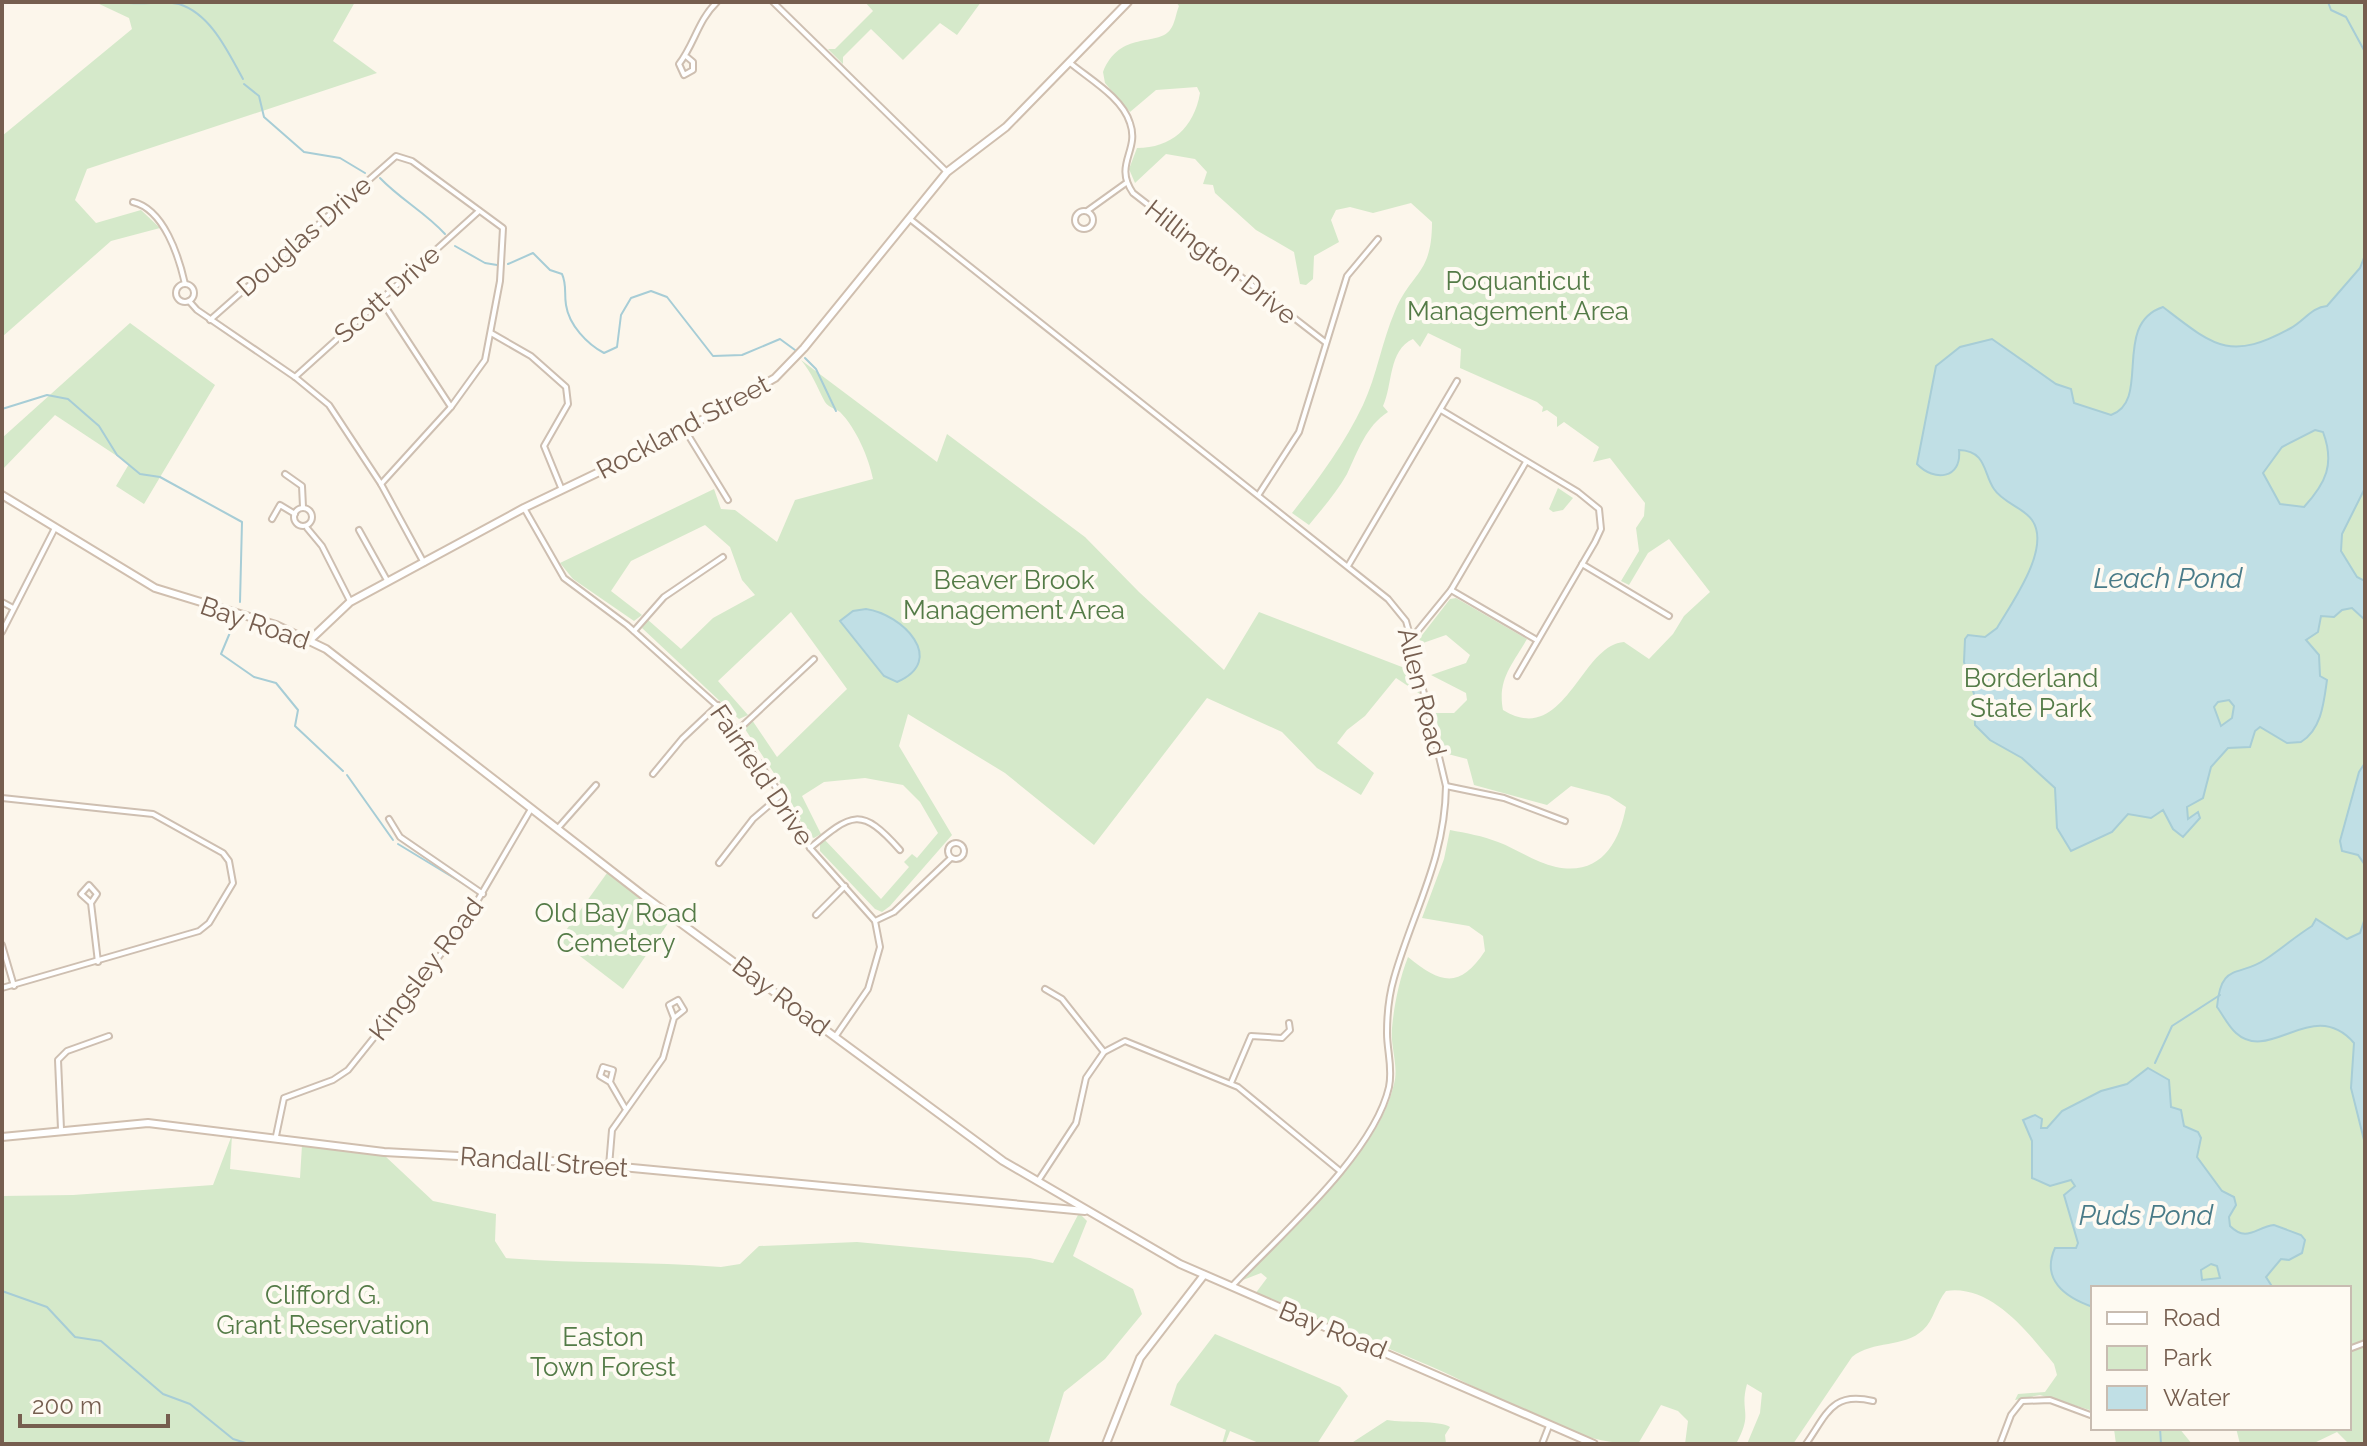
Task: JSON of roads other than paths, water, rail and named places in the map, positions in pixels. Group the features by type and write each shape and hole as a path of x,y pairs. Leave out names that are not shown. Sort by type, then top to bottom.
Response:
{"street":[{"path":"687,57 693,62 693,70 684,75 678,66 687,57 703,16 717,2"},
{"path":"773,2 947,172"},
{"name":"Rockland Street","path":"311,639 350,602 524,508 685,430 756,391 781,372 947,172 1006,127 1128,2"},
{"name":"Hillington Drive","path":"1069,62 1119,103 1127,114 1133,134 1123,169 1126,183 1133,193 1325,342"},
{"name":"Douglas Drive","path":"210,320 401,155 479,211"},
{"path":"1087,211 1093,223 1081,229 1075,218 1079,212 1087,211 1126,183"},
{"path":"133,202 146,208 164,227 185,284 194,292 189,301"},
{"path":"381,484 451,407 480,369 491,333 505,235 503,228 479,211"},
{"name":"Scott Drive","path":"295,377 479,211"},
{"name":"Allen Road","path":"908,218 1348,566 1396,607 1411,639 1446,786 1439,854 1393,982 1387,1033 1391,1069 1389,1088 1358,1149 1230,1287"},
{"path":"1259,494 1299,432 1347,276 1378,239"},
{"path":"185,284 179,286 177,295 181,300 189,301 210,320 295,377 329,405 381,484 424,563"},
{"path":"381,300 451,407"},
{"path":"491,333 531,356 566,387 568,404 544,446 562,490"},
{"path":"1348,566 1457,381"},
{"path":"1441,410 1578,492 1599,509 1601,529 1517,676"},
{"path":"685,430 728,500"},
{"path":"1411,639 1451,590 1526,462"},
{"path":"285,474 302,486 303,507 312,516 307,528"},
{"name":"Bay Road","path":"2,495 155,588 311,639 978,1144 1037,1182 1204,1275 1594,1444"},
{"path":"272,519 280,505 295,514 297,522 307,528 322,546 350,602"},
{"path":"295,514 303,507"},
{"name":"Fairfield Drive","path":"524,508 564,578 634,631 718,705 781,795 810,848 875,921"},
{"path":"2,632 55,528"},
{"path":"359,530 388,582"},
{"path":"634,631 664,597 723,557"},
{"path":"1582,564 1669,616"},
{"path":"1451,590 1536,639"},
{"path":"2,602 13,608"},
{"path":"738,730 814,659"},
{"path":"653,774 682,739 718,705"},
{"path":"558,828 596,785"},
{"path":"1446,786 1504,798 1565,821"},
{"path":"719,863 753,819 781,795"},
{"path":"2,798 153,814 213,846 229,861 233,883 230,892 199,931 2,988"},
{"name":"Kingsley Road","path":"276,1136 281,1103 288,1094 333,1080 348,1070 452,941 533,807"},
{"path":"810,848 840,823 856,817 873,822 900,850"},
{"path":"389,819 400,837 483,894"},
{"path":"835,1037 868,989 880,947 875,921 894,912 951,858 963,856 962,845 950,846 951,858"},
{"path":"91,903 81,894 89,885 97,894 91,903 98,962"},
{"path":"816,915 845,886"},
{"path":"2,945 14,986"},
{"path":"1045,989 1062,999 1104,1052"},
{"path":"609,1166 612,1130 663,1058 674,1018 684,1010 678,1000 669,1005 674,1018"},
{"path":"1231,1083 1251,1036 1282,1038 1290,1030 1289,1023"},
{"path":"61,1129 58,1060 67,1051 109,1036"},
{"path":"1037,1182 1076,1123 1086,1078 1104,1052 1119,1042 1133,1043 1231,1083 1291,1128 1340,1171"},
{"path":"610,1082 625,1108"},
{"name":"Randall Street","path":"2,1137 148,1123 276,1136 384,1152 609,1166 1086,1211"},
{"path":"1106,1444 1140,1358 1204,1275"},
{"path":"1806,1444 1830,1409 1842,1400 1852,1396 1873,1401"},
{"path":"2000,1444 2011,1415 2022,1401 2050,1400 2091,1415"},
{"path":"1542,1444 1549,1426"}],"water":[{"name":"Leach Pond","path":"2365,255 2365,488 2342,534 2341,551 2357,577 2365,581 2365,620 2352,608 2342,610 2334,617 2321,616 2318,632 2306,640 2319,655 2320,676 2327,680 2318,722 2301,742 2287,743 2260,727 2255,731 2250,747 2228,748 2211,767 2203,798 2187,807 2188,819 2198,812 2200,818 2183,837 2173,829 2163,810 2151,818 2128,814 2112,832 2071,851 2057,828 2055,788 2022,758 1990,740 1975,725 1974,694 1964,662 1965,639 1968,635 1985,637 1997,628 2027,576 2037,545 2037,532 2028,516 1998,494 1975,454 1959,450 1956,467 1946,475 1931,473 1917,464 1936,366 1960,347 1992,339 2056,384 2071,389 2074,403 2111,415 2123,407 2129,395 2139,329 2148,316 2163,307 2210,340 2237,347 2252,345 2291,328 2312,312 2327,306 2360,268","holes":["2315,430 2323,432 2327,443 2328,463 2323,481 2304,507 2280,504 2263,473 2282,447","2229,700 2234,706 2232,718 2221,726 2214,707 2218,702"]},
{"path":"866,609 893,619 914,639 919,662 912,673 897,682 884,676 840,621 853,611"},
{"path":"2365,763 2365,865 2358,855 2342,851 2340,841 2359,772"},
{"path":"2365,918 2365,1144 2351,1088 2354,1043 2339,1030 2323,1026 2308,1027 2263,1041 2249,1040 2233,1030 2217,1007 2219,993 2227,977 2266,959 2312,926 2316,919 2347,939 2360,933"},
{"name":"Puds Pond","path":"2148,1068 2169,1080 2171,1107 2181,1110 2184,1126 2198,1132 2201,1138 2197,1157 2222,1191 2234,1197 2236,1205 2229,1217 2230,1226 2247,1234 2274,1225 2301,1235 2305,1240 2302,1253 2289,1260 2281,1259 2266,1277 2272,1286 2091,1286 2091,1306 2073,1298 2058,1285 2051,1269 2055,1248 2076,1248 2078,1243 2064,1195 2075,1186 2071,1180 2050,1186 2032,1178 2032,1141 2023,1120 2035,1115 2042,1119 2041,1128 2047,1128 2062,1111 2101,1091 2127,1084","holes":["2211,1264 2217,1266 2220,1278 2202,1280 2201,1270"]}],"waterway":[{"path":"122,2 172,3 190,9 217,35 243,79"},
{"path":"2328,2 2331,10 2346,17 2365,52"},
{"path":"244,84 259,96 264,117 304,152 340,158 365,173"},
{"path":"380,178 445,234"},
{"path":"455,246 485,263 497,265"},
{"path":"508,264 533,253 550,270 562,274 571,320 585,339 604,353 617,347 621,315 631,298 651,291 667,297 713,356 742,355 780,339 795,350"},
{"path":"805,358 816,369 836,411"},
{"path":"2,409 47,395 68,399 99,426 117,455 140,474 160,477 242,522 240,602"},
{"path":"234,623 221,654 254,677 276,683 298,710 295,726 343,771"},
{"path":"347,775 393,840"},
{"path":"398,844 464,884"},
{"path":"2155,1063 2172,1026 2220,995"},
{"path":"2,1291 47,1307 75,1337 101,1341 163,1394 190,1404 233,1439 249,1444"},
{"path":"2160,1430 2161,1444"}],"park label":[{"name":"Poquanticut Management Area","path":"1518,296"},
{"name":"Beaver Brook Management Area","path":"1014,595"},
{"name":"Borderland State Park","path":"2031,693"},
{"name":"Old Bay Road Cemetery","path":"616,928"},
{"name":"Clifford G. Grant Reservation","path":"323,1310"},
{"name":"Easton Town Forest","path":"603,1352"}]}
